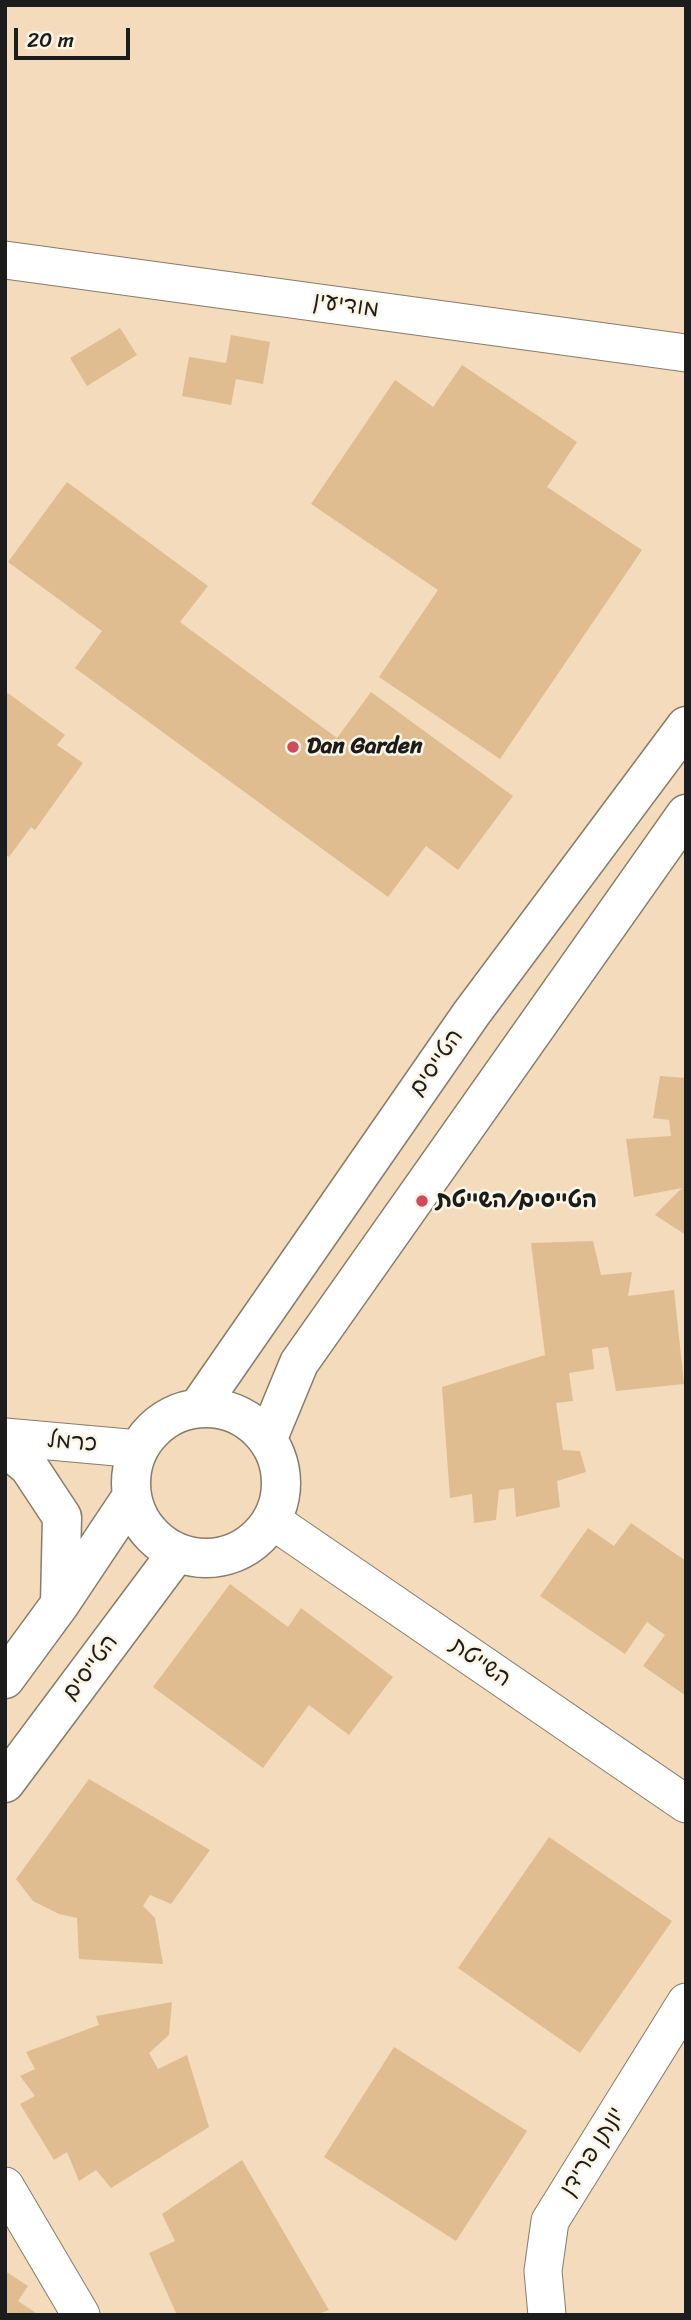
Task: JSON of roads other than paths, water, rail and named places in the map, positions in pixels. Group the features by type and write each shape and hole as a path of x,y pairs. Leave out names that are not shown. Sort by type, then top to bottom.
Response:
{"street":[{"name":"מודיעין","path":"5,260 686,352"},
{"name":"הטייסים","path":"198,1408 471,1014 686,726"},
{"path":"268,1438 299,1363 686,814"},
{"path":"217,1408 248,1421 268,1438 275,1457 280,1493 273,1521 260,1539 238,1552 212,1556 176,1553 152,1535 140,1520 132,1496 131,1479 139,1449 165,1421 181,1411 217,1408"},
{"name":"כרמל","path":"5,1437 139,1449"},
{"path":"5,1447 29,1467 62,1517 60,1604"},
{"path":"5,1679 60,1604 132,1496"},
{"name":"השייטת","path":"273,1521 686,1804"},
{"name":"הטייסים","path":"5,1783 176,1553"},
{"name":"יונתן פרידן","path":"547,2315 543,2271 550,2221 686,2002"},
{"path":"5,2186 81,2315"}],"place":[{"name":"Dan Garden","path":"293,747"},
{"name":"הטייסים/השייטת","path":"422,1201"}]}
